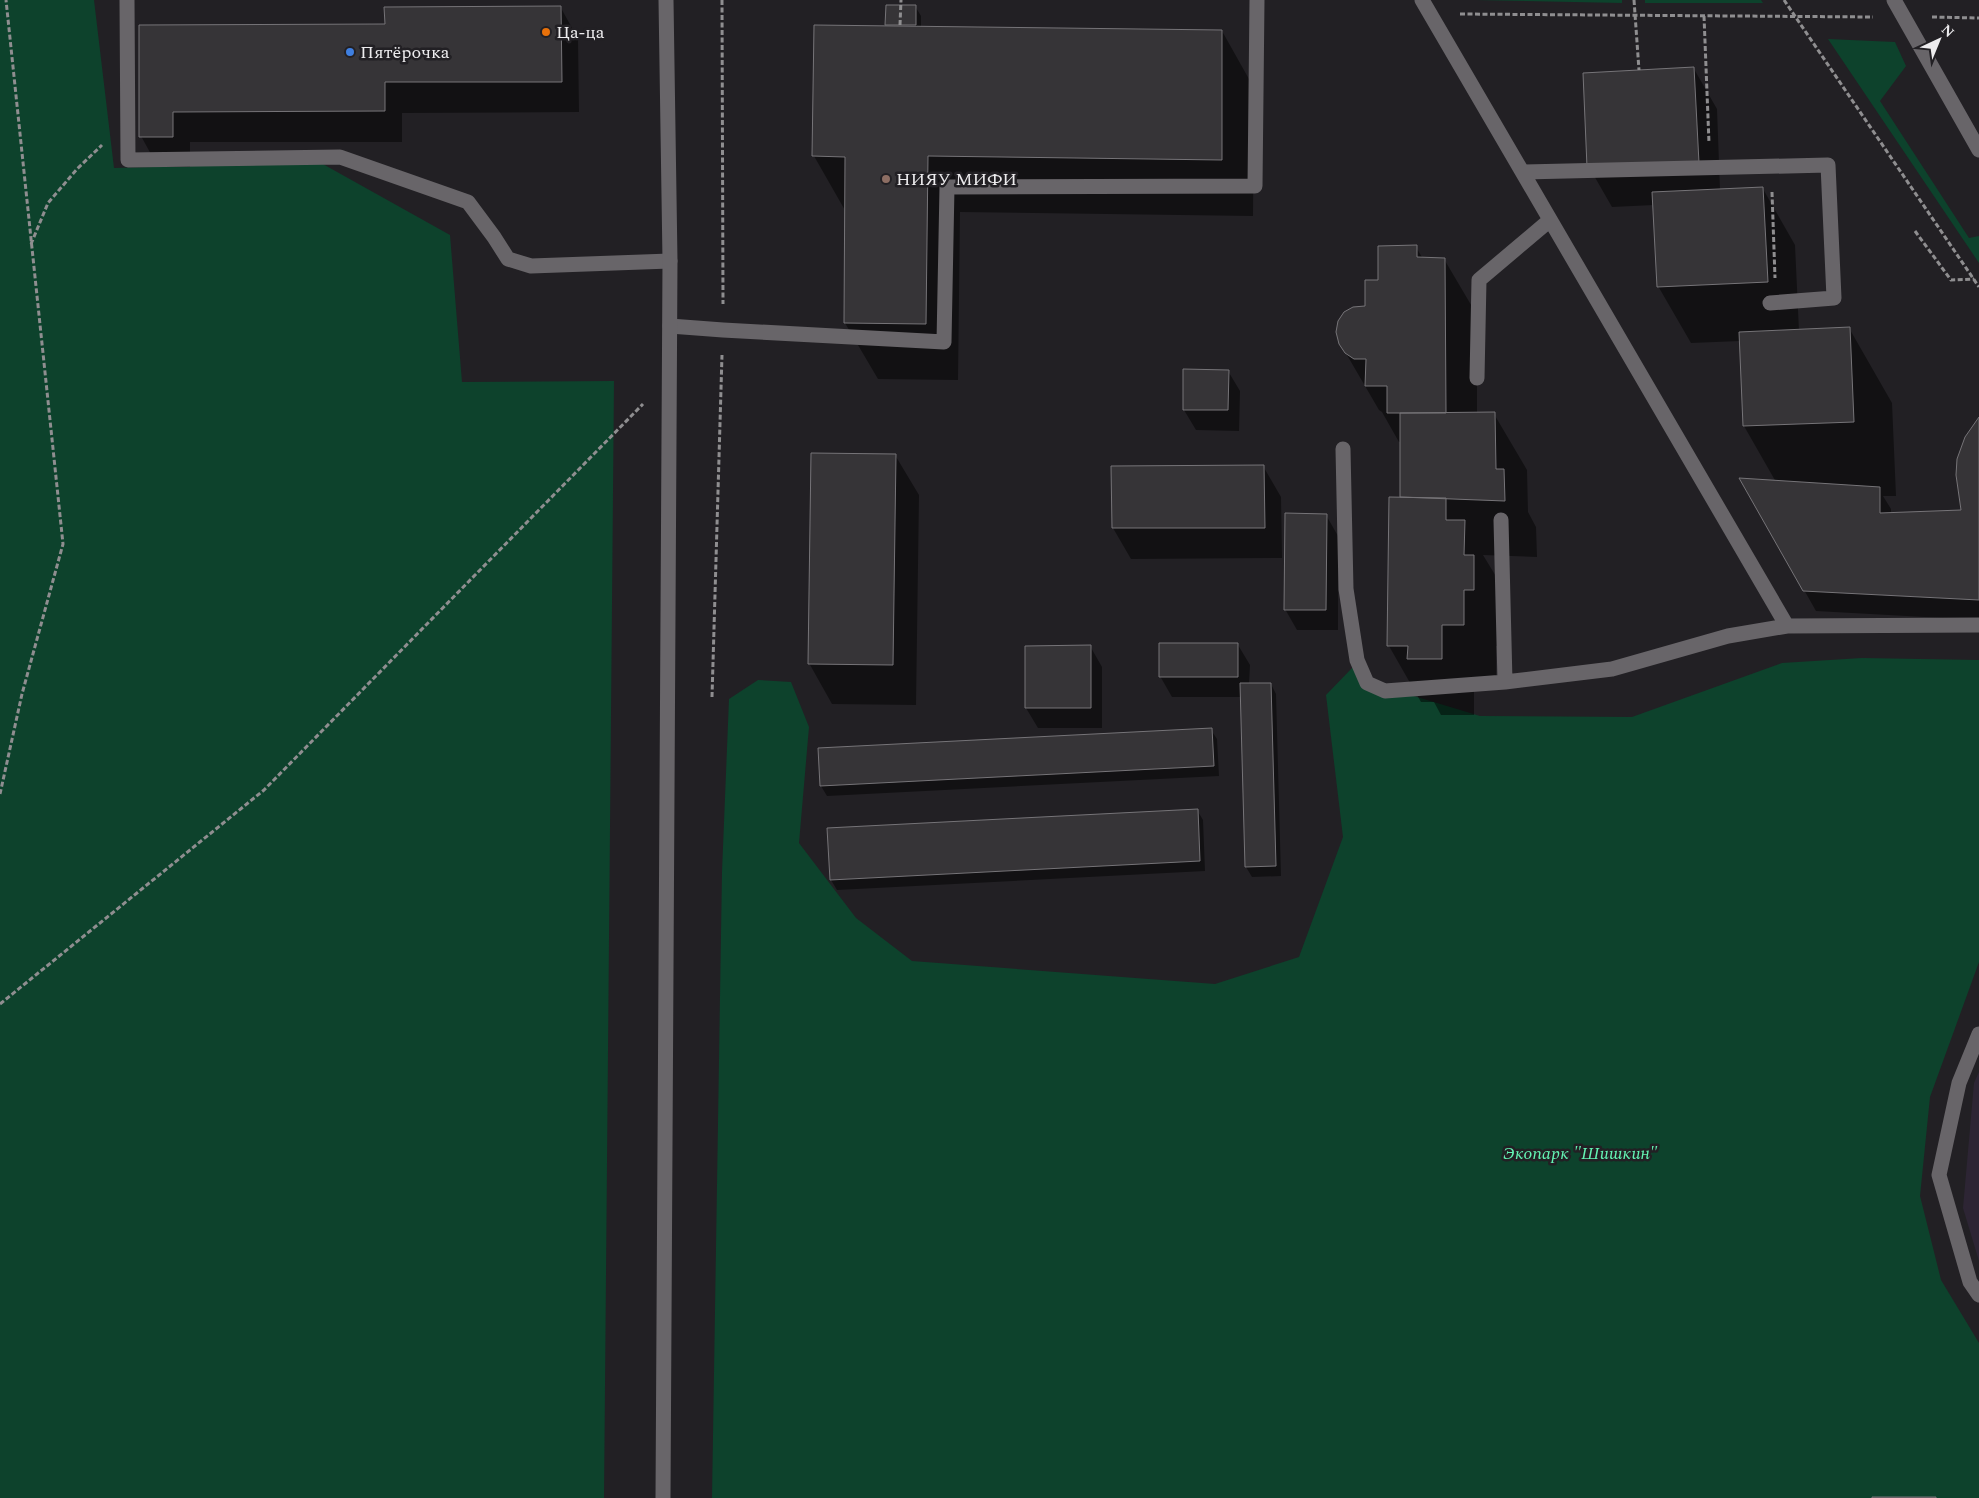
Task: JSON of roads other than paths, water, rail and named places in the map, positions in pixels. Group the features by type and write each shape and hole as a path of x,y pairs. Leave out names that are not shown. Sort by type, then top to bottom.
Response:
{"main road":[{"path":"127,0 128,160 340,157 468,202 494,236 508,259 531,266 670,261"},
{"path":"664,1498 670,377 666,0"},
{"path":"670,326 944,342 947,187 1255,186 1257,0"},
{"path":"1422,0 1787,626"},
{"path":"1894,0 1979,150"},
{"path":"1523,172 1828,165 1834,298 1773,303"},
{"path":"1478,378 1479,280 1550,220"},
{"path":"1344,449 1346,589 1357,660 1368,684 1385,691 1505,682 1612,669 1728,636 1787,626 1979,626"},
{"path":"1501,520 1505,682"},
{"path":"1979,1034 1959,1083 1940,1175 1970,1282 1979,1294"}],"place":[{"name":"Ца-ца","path":"546,32"},
{"name":"Пятёрочка","path":"350,52"},
{"name":"НИЯУ МИФИ","path":"886,179"}],"park label":[{"name":"Экопарк \"Шишкин\"","path":"1580,1153"}]}
